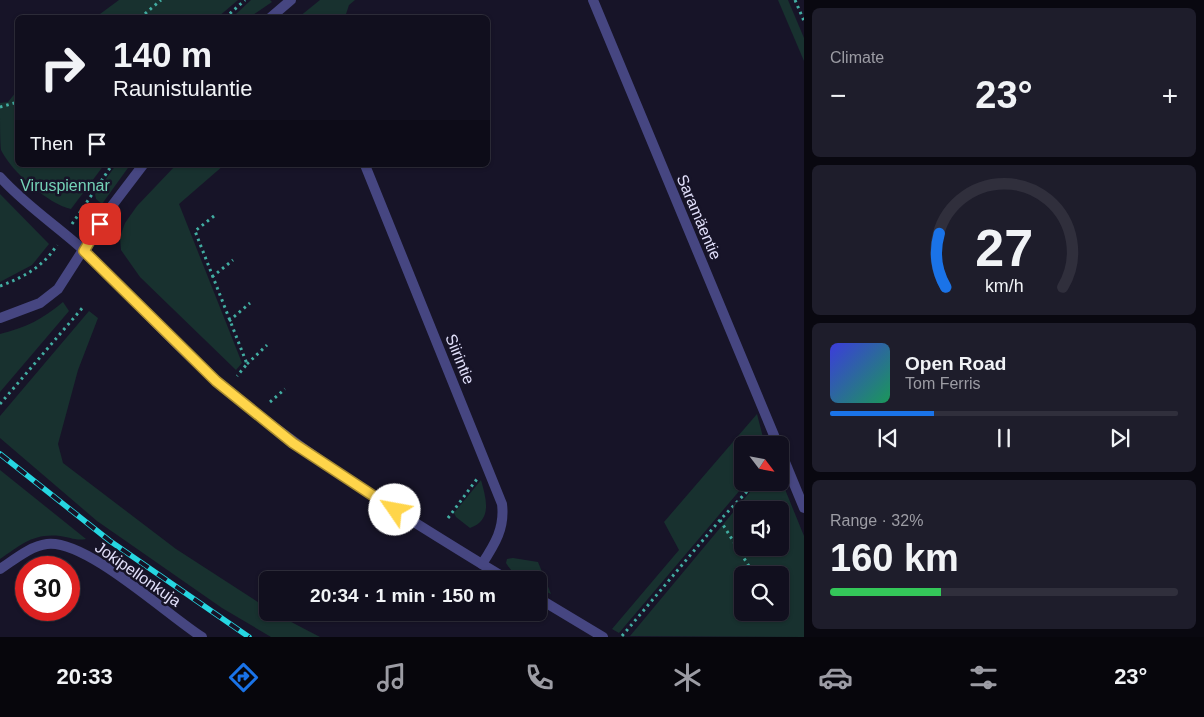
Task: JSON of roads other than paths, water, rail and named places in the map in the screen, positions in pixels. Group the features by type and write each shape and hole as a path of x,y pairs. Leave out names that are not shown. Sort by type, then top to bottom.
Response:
{"street":[{"path":"274,15 291,0"},
{"name":"Saramäentie","path":"593,0 774,436"},
{"path":"0,318 26,310 50,297 58,289 108,211 141,167"},
{"name":"Siirintie","path":"366,167 502,504 503,521 497,541 482,564"},
{"path":"0,177 15,194 84,251 216,381 293,443 493,571"},
{"path":"789,472 804,508"},
{"name":"Jokipellonkuja","path":"0,569 33,548 57,543 89,556 111,570 202,637"},
{"path":"547,603 603,637"}],"railway":[{"path":"0,454 110,541 249,637"}],"park label":[{"name":"Viruspiennar","path":"65,185"}]}
